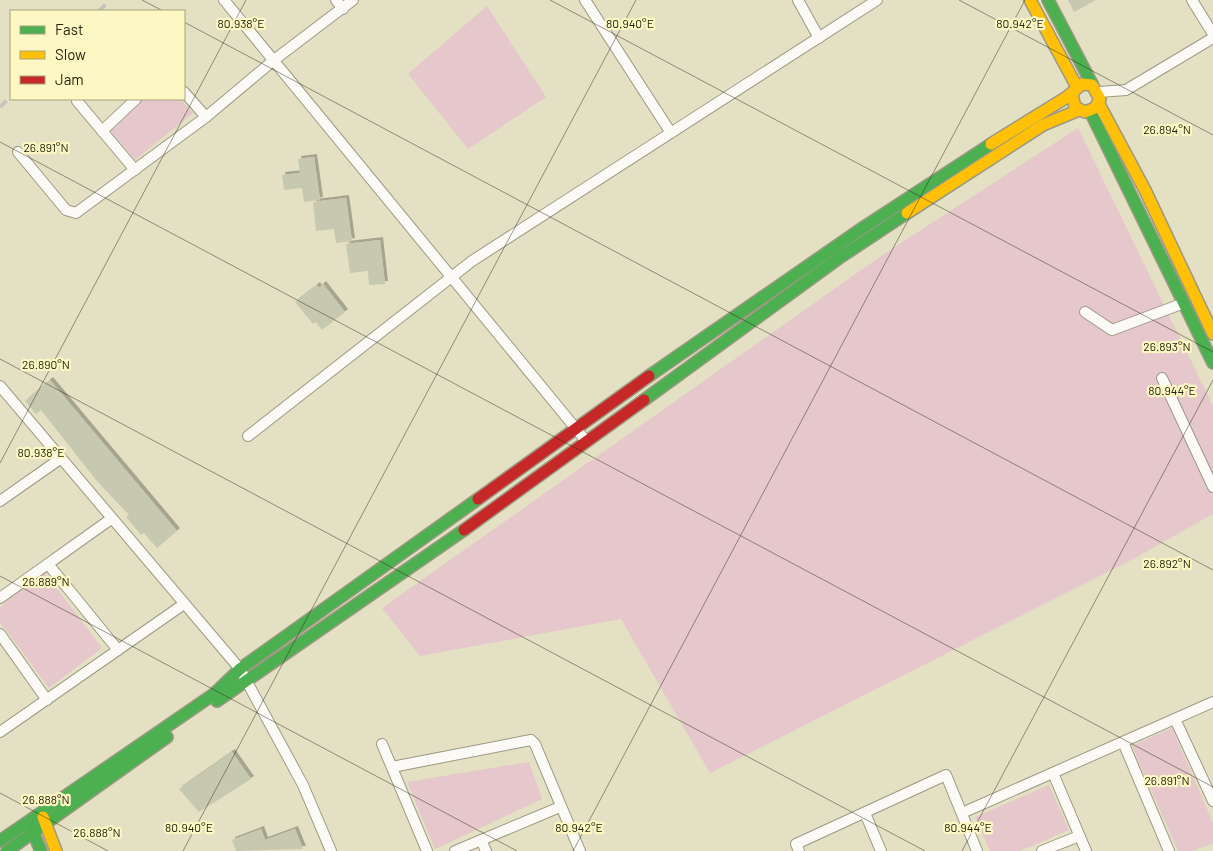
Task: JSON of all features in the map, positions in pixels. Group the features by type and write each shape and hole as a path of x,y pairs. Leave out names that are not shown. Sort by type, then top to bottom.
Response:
{"main road":[{"path":"1030,0 1075,90 1072,101 1092,100"},
{"path":"1048,0 1146,222 1213,363"},
{"path":"44,819 214,694 240,669 577,428 864,227 1082,84 1158,218 1213,334"},
{"path":"0,841 44,819 402,575 839,258 1042,125 1092,100"},
{"path":"1146,222 1158,218"},
{"path":"44,819 56,851"},
{"path":"7,851 31,827"},
{"path":"31,827 41,851"}],"street":[{"path":"224,0 586,440"},
{"path":"336,0 343,9"},
{"path":"18,152 66,210 76,213 206,117 274,60 353,0"},
{"path":"585,0 670,133"},
{"path":"798,0 819,38"},
{"path":"248,436 472,261 877,0"},
{"path":"1092,100 1126,90 1213,36 1192,0"},
{"path":"185,93 206,117"},
{"path":"102,130 135,100"},
{"path":"77,101 135,170"},
{"path":"1085,312 1112,330 1184,303"},
{"path":"1162,378 1213,487"},
{"path":"0,386 4,400 60,460 240,669 303,785 331,851"},
{"path":"0,501 60,460"},
{"path":"0,598 111,519"},
{"path":"48,564 118,650"},
{"path":"0,732 184,604"},
{"path":"0,634 47,700"},
{"path":"962,814 1213,702"},
{"path":"1175,719 1213,801"},
{"path":"392,767 531,740 535,744 580,851"},
{"path":"1123,742 1169,851"},
{"path":"382,744 427,851"},
{"path":"1053,773 1086,851"},
{"path":"799,851 796,844 946,776 977,851"},
{"path":"455,851 560,807"},
{"path":"865,813 881,851"},
{"path":"1042,851 1080,836"},
{"path":"481,840 486,851"}],"shaded area":[{"path":"487,6 546,97 468,149 408,74"},
{"path":"143,100 181,100 193,113 135,160 110,130"},
{"path":"1078,128 1213,406 1213,514 1133,559 710,773 621,619 420,656 382,608 884,254"},
{"path":"45,573 102,648 49,688 0,622 0,607"},
{"path":"1172,728 1213,823 1213,843 1193,851 1178,851 1132,746"},
{"path":"529,762 542,799 435,849 407,782"},
{"path":"1049,785 1069,830 1020,851 990,851 975,817"}],"building":[{"path":"1068,0 1096,0 1074,12"},
{"path":"314,157 320,200 304,202 302,188 284,190 282,175 300,173 298,159"},
{"path":"346,198 352,241 336,243 334,229 316,231 313,202"},
{"path":"380,240 385,284 369,285 368,271 350,273 346,244"},
{"path":"323,284 345,312 322,330 316,322 313,324 295,302 317,285 319,288"},
{"path":"50,380 177,531 157,548 144,533 141,535 126,517 129,515 96,480 41,410 36,414 25,401"},
{"path":"232,752 251,779 199,812 179,789"},
{"path":"261,829 265,840 295,829 303,849 236,851 232,840"}],"railway":[{"path":"100,10 110,0"},
{"path":"0,107 10,97"}],"traffic: fast":[{"path":"1048,0 1092,84"},
{"path":"1090,111 1213,363"},
{"path":"649,376 864,227 991,144"},
{"path":"644,400 839,258 907,213"},
{"path":"0,841 214,694 240,669 478,499"},
{"path":"217,701 464,530"},
{"path":"7,851 167,737"},
{"path":"30,825 41,851"}],"traffic: slow":[{"path":"1030,0 1077,87"},
{"path":"991,144 1067,97 1082,84 1092,85 1100,99 1095,108 1085,112 1075,107 1072,94"},
{"path":"1099,104 1145,190 1213,334"},
{"path":"907,213 1043,125 1079,110"},
{"path":"43,817 56,851"}],"traffic: jam":[{"path":"478,499 649,376"},
{"path":"464,530 644,400"}]}
